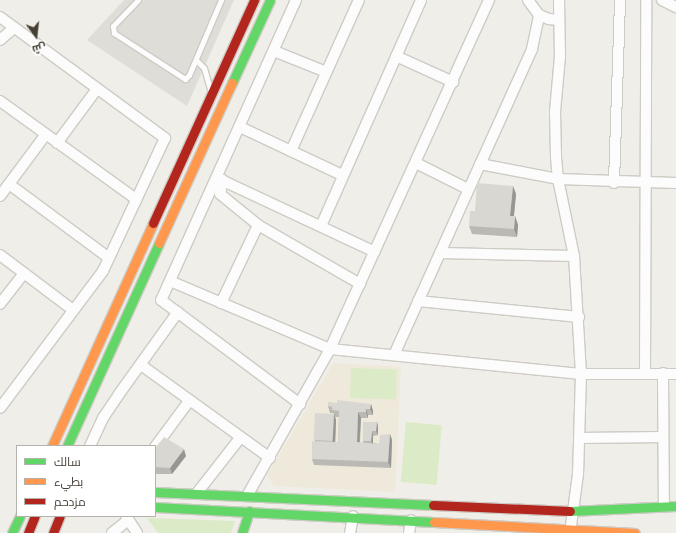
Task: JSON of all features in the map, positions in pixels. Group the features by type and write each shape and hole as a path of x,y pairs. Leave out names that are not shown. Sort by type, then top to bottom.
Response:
{"street":[{"path":"52,445 254,0"},
{"path":"67,445 270,0"},
{"path":"296,0 240,127 220,179 161,300 300,404"},
{"path":"291,151 359,0"},
{"path":"320,226 421,0"},
{"path":"247,496 270,458 330,349 416,164 489,0"},
{"path":"528,0 539,15 549,20 559,20"},
{"path":"559,0 560,56 555,134 558,179 574,256 579,317 581,374 580,438 574,511 570,531"},
{"path":"614,0 620,5 614,183"},
{"path":"645,373 646,0"},
{"path":"662,0 676,7"},
{"path":"394,356 532,49 539,15"},
{"path":"0,17 165,138 109,258 73,310 0,408"},
{"path":"0,40 14,28"},
{"path":"274,51 326,72"},
{"path":"396,56 453,82"},
{"path":"58,143 97,88"},
{"path":"0,101 136,198"},
{"path":"240,127 342,175"},
{"path":"0,196 46,134"},
{"path":"416,164 468,189"},
{"path":"480,164 558,179 614,183 676,183"},
{"path":"220,179 220,194 258,225 360,284"},
{"path":"220,179 375,252"},
{"path":"9,184 109,258"},
{"path":"221,303 258,225"},
{"path":"440,253 574,256"},
{"path":"0,255 73,310"},
{"path":"0,304 24,273"},
{"path":"170,280 330,349 581,374 676,374"},
{"path":"418,301 579,317"},
{"path":"90,445 103,418 178,312"},
{"path":"141,365 240,438 270,458"},
{"path":"663,374 664,506"},
{"path":"156,446 189,401"},
{"path":"580,438 663,437"},
{"path":"197,493 240,438"},
{"path":"156,492 297,497 574,511 676,506"},
{"path":"295,514 297,497"},
{"path":"156,507 353,516 570,531 635,533"},
{"path":"242,533 249,511"},
{"path":"350,533 353,516"},
{"path":"12,533 20,517"},
{"path":"28,533 36,517"},
{"path":"53,533 60,517"},
{"path":"112,533 127,518 138,533"},
{"path":"409,533 411,520"}],"lane":[{"path":"138,0 113,26 114,33 182,78 188,77 221,0"},
{"path":"196,60 204,68 212,93"}],"shaded area":[{"path":"124,0 234,0 187,106 87,40"},
{"path":"333,363 401,367 395,492 274,486 267,476"}],"green space":[{"path":"351,368 397,370 396,400 350,398"},
{"path":"406,422 442,425 437,485 401,482"},
{"path":"147,518 235,521 231,533 158,533"}],"building":[{"path":"477,183 513,186 510,216 515,216 514,229 469,226 470,211 475,211"},
{"path":"337,400 371,404 370,409 366,409 366,412 358,412 357,442 379,444 380,435 390,434 388,462 312,459 312,441 338,442 339,411 332,410 332,407 328,406 328,402 337,403"},
{"path":"315,413 334,414 333,441 314,440"},
{"path":"363,422 377,422 376,431 372,431 371,441 363,441"},
{"path":"164,437 184,449 170,468 156,467 156,447"}],"traffic: fast":[{"path":"232,83 270,0"},
{"path":"67,445 159,243"},
{"path":"156,492 433,505"},
{"path":"570,511 676,506"},
{"path":"156,507 434,522"},
{"path":"242,533 249,511"},
{"path":"12,533 20,517"}],"traffic: slow":[{"path":"159,243 232,83"},
{"path":"52,445 153,223"},
{"path":"434,522 635,533"}],"traffic: jam":[{"path":"153,223 254,0"},
{"path":"433,505 570,511"},
{"path":"28,533 35,517"},
{"path":"53,533 60,517"}]}
